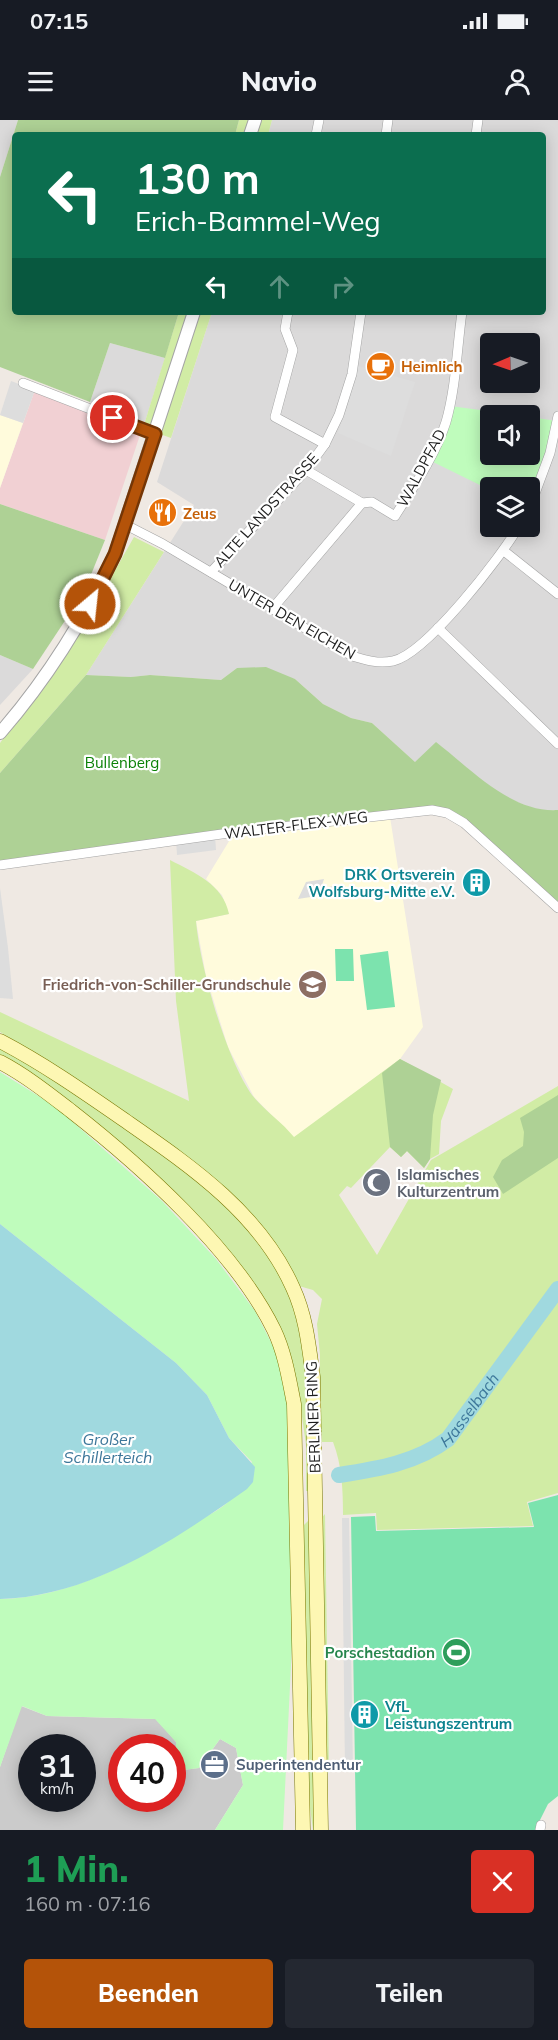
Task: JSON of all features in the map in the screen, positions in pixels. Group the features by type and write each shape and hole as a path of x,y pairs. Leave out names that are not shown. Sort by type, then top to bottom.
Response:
{"main road":[{"name":"BERLINER RING","path":"0,1041 59,1076 181,1160 246,1217 270,1248 294,1289 304,1316 313,1377 321,1830"},
{"name":"BERLINER RING","path":"0,1062 52,1096 108,1140 172,1200 251,1292 274,1330 286,1361 294,1404 303,1830"}],"street":[{"path":"0,733 44,677 99,589 126,525 193,315"},
{"path":"287,315 285,329 293,350 274,417 325,444"},
{"name":"ALTE LANDSTRASSE","path":"211,572 306,470 325,444 339,415 352,374 361,315"},
{"name":"WALDPFAD","path":"306,470 362,503 372,502 395,516 429,460 450,406 462,315"},
{"path":"23,383 155,434"},
{"path":"540,480 550,453 558,416"},
{"path":"272,609 362,503"},
{"name":"UNTER DEN EICHEN","path":"126,525 211,572 352,656 370,662 394,661 413,650 438,628 504,552 513,537"},
{"path":"504,552 558,594"},
{"path":"438,628 558,744"},
{"name":"WALTER-FLEX-WEG","path":"0,865 236,832 432,810 447,813 464,823 558,908"}],"shaded area":[{"path":"0,120 18,120 14,132 12,132 12,139 0,177"},
{"path":"272,120 558,120 558,810 540,811 416,763 372,723 351,718 323,704 295,679 237,668 221,680 150,675 131,677 86,675 194,505 157,482 211,315 546,315 546,132 269,132"},
{"path":"110,343 165,358 143,428 90,402"},
{"path":"358,366 415,382 391,456 338,433"},
{"path":"11,381 35,390 23,423 0,415"},
{"path":"35,390 141,432 105,540 0,504 0,488"},
{"path":"0,415 23,423 0,488"},
{"path":"0,655 33,669 0,705"},
{"name":"Friedrich-von-Schiller-Grundschule","path":"390,817 423,1027 400,1059 294,1138 254,1097 228,1047 206,976 196,921 229,914 222,895 206,879 234,833"},
{"path":"215,835 216,850 177,855 176,840"},
{"path":"324,879 321,888 335,886 336,893 298,899 306,882"},
{"path":"0,888 8,948 13,999 0,998"},
{"path":"342,1518 349,1518 353,1771 345,1771"},
{"path":"21,1706 47,1716 156,1719 169,1734 108,1734 108,1812 186,1812 186,1770 199,1768 220,1739 236,1748 243,1785 215,1830 0,1830 0,1767"}],"green space":[{"path":"18,120 239,120 236,132 14,132"},
{"path":"239,120 272,120 269,132 236,132"},
{"path":"12,139 12,315 178,315 165,358 110,343 90,402 0,367 0,177"},
{"path":"178,315 211,315 171,438 143,428"},
{"path":"450,406 480,410 480,465 540,465 540,418 557,421 539,477 480,477 480,485 429,460"},
{"path":"0,504 105,540 84,592 33,669 0,655"},
{"path":"134,537 164,552 86,675 0,773 0,743 79,634"},
{"name":"Bullenberg","path":"266,667 295,679 323,704 351,718 372,723 415,762 436,742 508,797 541,809 558,810 558,904 448,809 433,806 0,865 0,773 86,675 131,677 150,675 221,680 237,668"},
{"path":"170,860 207,881 221,895 226,904 229,914 196,921 198,940 216,1011 242,1079 252,1095 294,1137 400,1059 453,1089 441,1121 439,1154 430,1159 424,1168 407,1151 401,1157 390,1147 351,1188 347,1186 339,1195 377,1255 431,1160 558,1086 558,1493 527,1502 533,1526 377,1530 376,1513 343,1515 343,1496 336,1451 333,1442 320,1442 320,1355 317,1324 322,1299 313,1290 299,1286 197,1166 109,1101 0,1032 0,1012 189,1101 176,1001"},
{"path":"335,949 353,949 354,981 336,981"},
{"path":"388,951 395,1007 367,1010 360,955"},
{"path":"0,1047 62,1085 198,1181 221,1201 262,1247 292,1302 304,1347 309,1395 310,1491 306,1491 306,1445 297,1381 280,1328 200,1222 0,1056"},
{"path":"400,1059 441,1080 433,1115 430,1159 424,1168 407,1151 401,1157 390,1147 382,1073"},
{"path":"0,1072 56,1107 162,1201 216,1259 255,1311 276,1352 288,1406 292,1645 283,1830 215,1830 243,1785 236,1748 220,1739 199,1768 186,1770 186,1734 169,1734 155,1719 47,1716 22,1706 0,1767 0,1599 52,1592 78,1584 129,1563 153,1550 229,1501 252,1462 229,1438 207,1395 176,1363 0,1224"},
{"path":"558,1095 558,1158 503,1194 493,1177 502,1160 523,1146 524,1132 520,1118"},
{"name":"Porschestadion","path":"558,1495 558,1796 548,1804 535,1830 356,1830 351,1517 375,1516 376,1531 534,1527 528,1503"},
{"path":"325,1514 329,1772 327,1773 321,1519"},
{"path":"309,1520 316,1830 313,1830 308,1792 303,1526"}],"water":[{"name":"Großer Schillerteich","path":"0,1224 176,1363 207,1395 229,1438 255,1467 253,1482 247,1489 161,1546 99,1577 66,1588 34,1596 0,1599"}],"waterway":[{"name":"Hasselbach","path":"339,1475 396,1464 423,1454 448,1439 558,1289"}],"place":[{"name":"Heimlich","path":"380,366"},
{"name":"Zeus","path":"162,513"},
{"name":"DRK Ortsverein Wolfsburg-Mitte e.V.","path":"476,883"},
{"name":"Friedrich-von-Schiller-Grundschule","path":"312,984"},
{"name":"Islamisches Kulturzentrum","path":"376,1183"},
{"name":"Porschestadion","path":"456,1652"},
{"name":"VfL Leistungszentrum","path":"364,1715"},
{"name":"Superintendentur","path":"215,1764"}],"route":[{"path":"90,604 115,554 155,434 113,418"}]}
